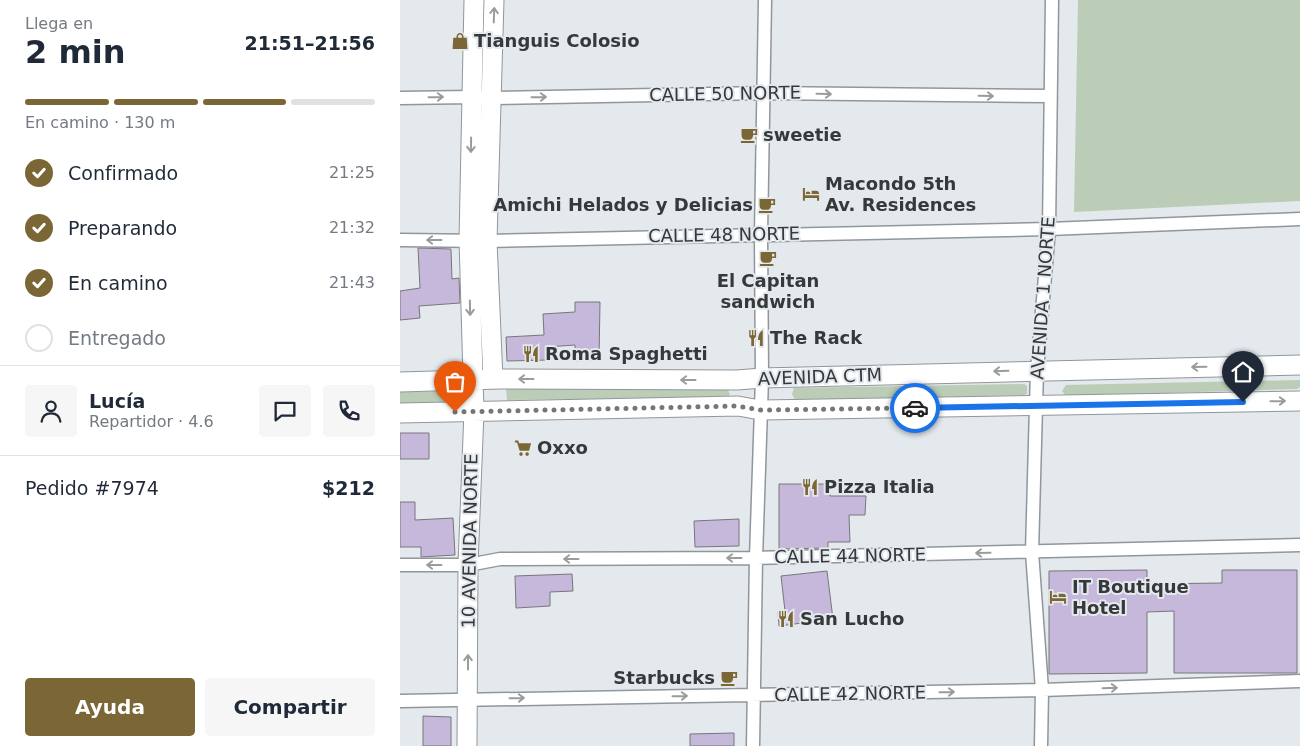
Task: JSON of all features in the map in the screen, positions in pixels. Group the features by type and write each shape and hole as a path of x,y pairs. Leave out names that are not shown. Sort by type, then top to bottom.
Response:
{"main road":[{"path":"474,0 481,97"},
{"path":"481,97 494,0"},
{"name":"10 AVENIDA NORTE","path":"467,746 468,564 474,411 472,381 478,240 481,97"},
{"name":"10 AVENIDA NORTE","path":"478,240 493,379"},
{"name":"AVENIDA CTM","path":"400,382 493,379 737,380 1037,370 1300,365"},
{"path":"737,380 738,406"},
{"path":"400,413 738,406 760,410 1300,401"}],"street":[{"path":"752,746 762,378 761,234 765,0"},
{"name":"AVENIDA 1 NORTE","path":"1041,746 1042,690 1032,552 1037,370 1049,229 1052,0"},
{"name":"CALLE 50 NORTE","path":"400,98 763,93 1050,96"},
{"name":"CALLE 48 NORTE","path":"400,240 1049,229 1300,219"},
{"name":"CALLE 44 NORTE","path":"400,565 468,564 493,560 756,558 1300,545"},
{"name":"CALLE 42 NORTE","path":"400,701 1042,690 1300,681"}],"green space":[{"path":"1078,0 1300,0 1300,201 1074,212"},
{"path":"1300,380 1300,387 1297,389 1066,396 1062,391 1066,385"},
{"path":"1024,384 1027,386 1027,394 1024,395 795,400 792,394 794,388"},
{"path":"727,388 730,394 728,397 507,400 506,389"},
{"path":"460,391 465,396 465,402 400,404 400,392"}],"building":[{"path":"418,248 451,249 452,279 459,278 460,303 419,306 420,318 400,320 400,291 420,288"},
{"path":"575,302 600,302 599,360 575,361 575,345 547,347 548,360 507,361 506,337 544,335 543,314 575,312"},
{"path":"400,433 429,433 429,459 400,459"},
{"path":"779,484 830,484 830,496 866,496 865,515 849,515 850,542 828,542 828,548 779,549"},
{"path":"400,502 415,502 415,520 453,518 455,555 421,557 421,547 400,547"},
{"path":"739,519 739,546 695,547 694,521"},
{"path":"1147,570 1147,584 1222,583 1222,570 1297,570 1297,673 1174,673 1174,611 1147,612 1147,673 1049,674 1049,571"},
{"path":"827,571 833,619 779,626 778,612 785,611 781,576"},
{"path":"572,574 573,591 550,592 550,606 516,608 515,576"},
{"path":"423,716 451,717 451,746 423,746"},
{"path":"734,733 734,746 690,746 690,734"}],"way so far":[{"path":"455,412 738,406 760,410 915,408"}],"place":[{"name":"Tianguis Colosio","path":"460,41"},
{"name":"sweetie","path":"749,135"},
{"name":"Macondo 5th Av. Residences","path":"811,194"},
{"name":"Amichi Helados y Delicias","path":"767,205"},
{"name":"El Capitan sandwich","path":"768,258"},
{"name":"The Rack","path":"756,338"},
{"name":"Roma Spaghetti","path":"531,354"},
{"name":"Oxxo","path":"523,448"},
{"name":"Pizza Italia","path":"810,487"},
{"name":"IT Boutique Hotel","path":"1058,597"},
{"name":"San Lucho","path":"786,619"},
{"name":"Starbucks","path":"729,678"}],"route":[{"path":"915,408 1243,402"}]}
